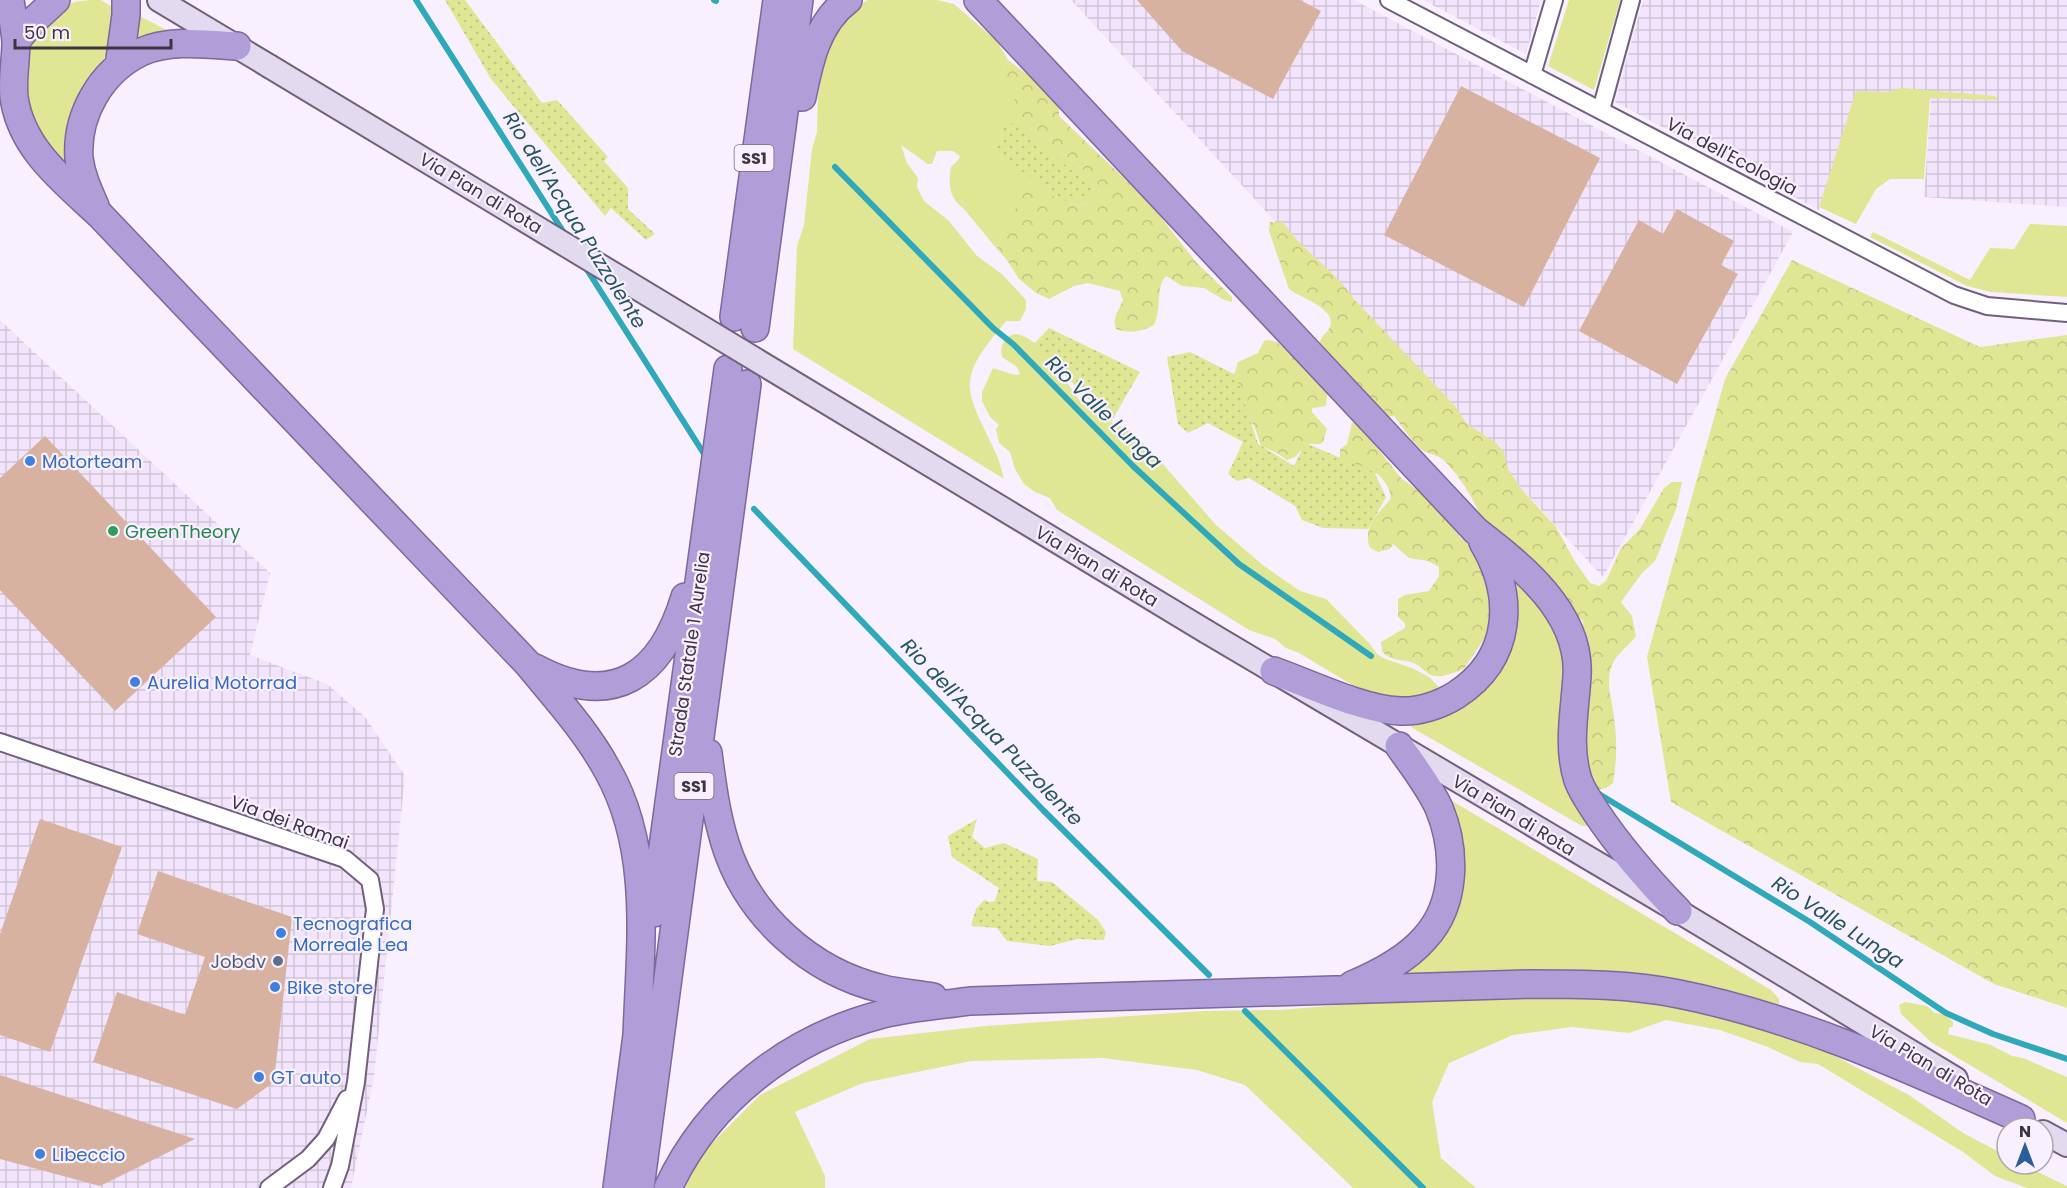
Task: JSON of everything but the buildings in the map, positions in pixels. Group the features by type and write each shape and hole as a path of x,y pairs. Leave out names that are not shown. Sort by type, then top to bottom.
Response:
{"highway":[{"path":"10,0 16,41 14,96 18,117 28,139 45,162 100,215 528,664 592,744 615,784 630,825 637,857 640,900 637,1036"},
{"path":"16,41 49,4 56,0"},
{"path":"119,66 126,0"},
{"name":"SS1","path":"777,0 745,322 765,262 799,0"},
{"path":"765,262 785,199 802,99 813,51 821,32 832,16 848,0"},
{"path":"962,0 1016,41"},
{"path":"978,0 1476,531 1528,574 1553,604 1563,620 1577,658 1573,742 1578,781 1628,857 1678,911"},
{"path":"100,215 84,181 79,139 88,106 104,82 119,66 141,52 166,46 200,44 237,46"},
{"name":"Strada Statale 1 Aurelia","path":"617,1188 708,509 738,377 707,690 640,1188"},
{"path":"528,664 569,684 591,686 618,683 643,670 663,648 677,620 708,509"},
{"path":"1274,671 1376,708 1400,711 1425,708 1452,698 1478,678 1488,664 1499,639 1504,613 1503,588 1498,573 1476,531"},
{"path":"707,690 713,793 724,843 744,886 769,921 810,957 829,969 852,979 882,989 970,1001"},
{"path":"1341,989 1371,976 1412,950 1426,938 1445,901 1452,865 1445,828 1439,808 1430,791 1400,746"},
{"path":"669,1188 694,1143 719,1112 747,1083 787,1054 823,1034 883,1014 970,1001 1341,989 1605,984 1678,994 1772,1019 1874,1054 2012,1116"}],"main road":[{"name":"Via Pian di Rota","path":"159,0 2017,1116"}],"street":[{"name":"Via dell'Ecologia","path":"1389,0 1954,296 1987,306 2067,312"},
{"path":"1532,75 1554,0"},
{"path":"1602,110 1631,0"},
{"name":"Via dei Ramai","path":"0,742 345,860 369,880 375,909 356,1082 340,1166 332,1188"},
{"name":"Via dei Ramai","path":"269,1188 308,1160 326,1139 356,1082"}],"shaded area":[{"path":"1071,0 1354,0 1793,232 1603,577"},
{"path":"1423,0 1541,0 1526,54"},
{"path":"1643,0 2067,0 2067,207 1924,197 1931,100 1856,94 1819,210 1615,102"},
{"path":"0,320 270,573 250,655 327,684 365,717 405,776 374,1077 351,1188 0,1188"}],"green space":[{"path":"101,0 112,7 114,26 110,46 94,78 68,175 24,116 22,59 44,23 74,2"},
{"path":"445,0 465,0 542,103 557,100 608,157 604,161 628,188 628,209 655,234 646,240 611,208 605,216 491,79"},
{"path":"868,0 936,0 954,4 997,41 1008,60 1002,76 1020,95 1012,118 1035,131 1093,178 1100,191 1092,204 1062,204 1053,198 1004,229 997,249 953,195 950,185 951,167 960,156 953,151 937,151 932,164 928,164 901,145 907,163 918,178 917,187 924,201 949,221 977,256 1002,274 1026,300 1026,309 1020,321 1006,321 979,357 970,381 975,409 997,456 1004,479 793,349 797,246 804,225 812,149 817,132 818,94 823,68 835,32 850,11"},
{"path":"1569,0 1620,0 1594,90 1548,66"},
{"path":"139,16 169,31 133,49"},
{"path":"1008,60 1039,83 1059,106 1059,116 1148,201 1196,262 1232,297 1232,302 1204,288 1182,286 1166,276 1161,286 1158,313 1154,325 1131,332 1116,329 1115,317 1123,300 1120,291 1088,283 1074,286 1049,299 1036,293 1019,279 997,249 1004,229 1028,186 1046,186 1055,198 1071,204 1092,204 1100,191 1093,178 1035,131 1012,118 1012,103 1019,95 1003,91 1002,76"},
{"path":"1901,88 1995,96 1998,100 1930,98 1924,179 1890,179 1876,189 1856,224 1819,207 1856,91 1887,92"},
{"path":"1014,123 1098,192 1066,201 995,153 1004,125"},
{"path":"1270,222 1283,222 1455,406 1466,423 1496,443 1504,452 1508,469 1523,491 1556,527 1590,583 1599,586 1606,581 1621,548 1640,529 1664,488 1672,482 1682,482 1676,509 1655,561 1642,573 1621,602 1632,616 1636,636 1617,657 1610,671 1609,684 1615,725 1616,758 1613,783 1606,788 1596,790 1584,779 1583,695 1590,667 1584,640 1583,621 1563,605 1482,522 1472,498 1448,464 1421,449 1394,416 1387,417 1319,359 1320,341 1329,330 1331,322 1329,316 1317,305 1289,289 1269,231"},
{"path":"2030,224 2067,226 2067,297 1991,292 1967,286 1870,237 1873,232 1970,280 1990,248 2014,249"},
{"path":"1792,260 1980,347 2067,335 2067,1008 1994,984 1671,802 1647,657 1725,379"},
{"path":"1049,328 1140,372 1111,422 1034,344"},
{"path":"1016,334 1026,337 1044,352 1087,408 1126,429 1147,446 1216,525 1264,566 1300,591 1326,599 1377,654 1429,677 1439,687 1429,696 1401,698 1369,695 1299,653 1286,648 1275,639 1249,630 1057,510 1050,498 1035,492 1024,484 1015,469 1010,452 999,443 996,429 999,425 990,417 982,401 982,392 993,368 1015,375 1020,374 1017,367 1002,357 1001,353 1006,339"},
{"path":"1264,341 1277,342 1328,388 1326,406 1312,408 1312,412 1327,429 1323,442 1307,444 1295,457 1287,460 1261,446 1246,412 1246,404 1235,385 1234,375 1238,362 1258,353"},
{"path":"1190,352 1236,375 1258,444 1294,466 1305,443 1374,472 1386,497 1368,529 1323,528 1302,520 1295,506 1249,478 1237,481 1228,474 1243,442 1208,423 1188,433 1178,424 1167,357"},
{"path":"1356,420 1360,422 1401,478 1424,495 1445,516 1460,537 1478,552 1494,597 1488,633 1464,669 1447,675 1433,676 1416,664 1394,659 1382,651 1381,642 1405,628 1405,623 1398,617 1398,599 1405,595 1429,591 1439,576 1439,567 1428,561 1409,558 1393,544 1390,549 1378,552 1370,548 1368,534 1370,527 1391,497 1378,474 1361,473 1340,458 1340,449 1347,444 1352,423"},
{"path":"1510,579 1520,579 1563,640 1591,823 1589,826 1582,826 1411,727 1415,719 1471,694"},
{"path":"1452,801 1771,990 1779,999 1779,1004 1776,1007 1394,979 1433,941 1448,803"},
{"path":"977,819 972,837 985,848 1004,843 1038,859 1037,881 1052,882 1098,920 1106,932 1104,940 1077,939 1050,946 1007,941 997,928 971,926 976,909 984,900 995,901 999,888 952,857 948,836"},
{"path":"1599,996 1711,1011 1812,1044 1909,1095 1963,1133 1995,1150 1995,1176 1963,1152 1818,1064 1800,1062 1768,1047 1720,1030 1666,1020 1629,1033 1572,1027 1513,1035 1449,1063 1432,1102 1441,1158 1476,1188 1353,1188 1245,1085 1197,1070 1103,1058 971,1061 863,1083 795,1112 825,1176 825,1188 685,1188 703,1152 760,1095 870,1039 985,1026 1203,1011 1280,1010 1424,998"},
{"path":"1905,1002 1927,1006 1935,1013 1945,1014 1953,1022 1948,1034 1991,1045 2012,1056 2023,1058 2067,1077 2067,1123 1931,1042 1901,1014 1899,1005"},
{"path":"1995,1176 2046,1176 2067,1186 2067,1188 2027,1188"}],"waterway":[{"name":"Rio dell'Acqua Puzzolente","path":"416,0 566,236"},
{"name":"Rio Valle Lunga","path":"835,167 1133,466 1239,564 1371,656"},
{"name":"Rio dell'Acqua Puzzolente","path":"584,265 706,457"},
{"name":"Rio dell'Acqua Puzzolente","path":"754,509 1043,810 1209,975"},
{"name":"Rio Valle Lunga","path":"1599,794 1810,922 1946,1013 1993,1034 2067,1059"},
{"name":"Rio dell'Acqua Puzzolente","path":"1245,1011 1423,1188"}],"place":[{"name":"Motorteam","path":"30,461"},
{"name":"GreenTheory","path":"113,531"},
{"name":"Aurelia Motorrad","path":"135,682"},
{"name":"Tecnografica Morreale Lea","path":"281,933"},
{"name":"Jobdv","path":"278,961"},
{"name":"Bike store","path":"275,987"},
{"name":"GT auto","path":"259,1077"},
{"name":"Libeccio","path":"40,1154"}]}
